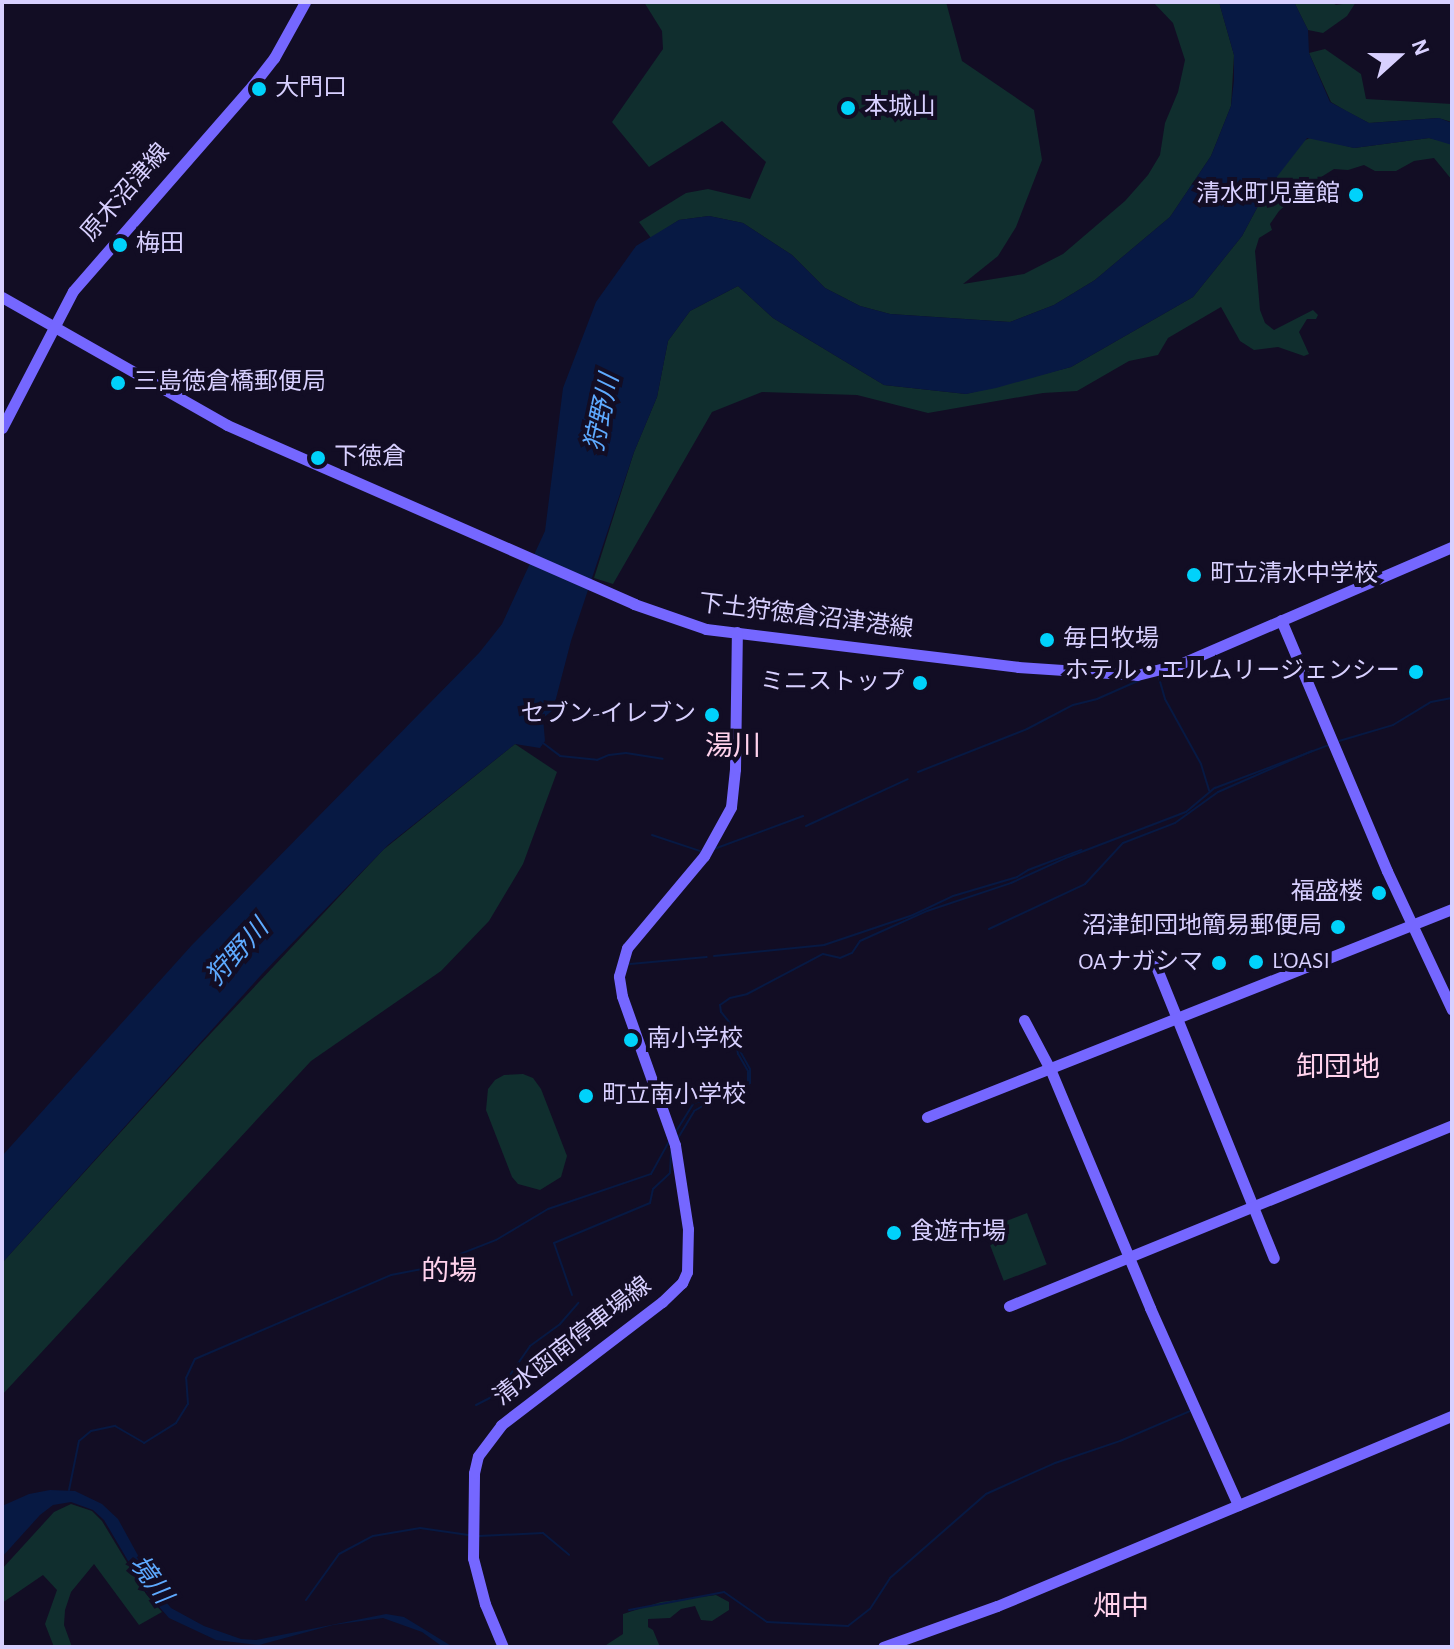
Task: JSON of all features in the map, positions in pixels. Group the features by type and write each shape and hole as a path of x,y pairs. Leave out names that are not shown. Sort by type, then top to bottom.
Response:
{"main road":[{"name":"原木沼津線","path":"2,428 52,326 89,270 252,86 274,58 305,2"},
{"name":"下土狩徳倉沼津港線","path":"2,297 227,425 690,626 1018,667 1137,675 1180,664 1452,547"},
{"path":"1281,620 1387,871 1452,1008"},
{"name":"清水函南停車場線","path":"503,1647 485,1604 473,1558 474,1473 478,1456 501,1425 662,1302 682,1283 687,1272 688,1229 675,1145 620,993 619,976 627,948 704,856 731,807 735,769 737,632"},
{"path":"927,1117 1051,1071 1452,909"},
{"path":"1155,964 1274,1258"},
{"path":"1024,1020 1051,1071 1127,1255 1238,1505"},
{"path":"1009,1306 1127,1255 1452,1125"},
{"path":"883,1647 997,1606 1452,1416"}],"green space":[{"path":"644,2 946,2 962,61 1034,110 1042,160 1016,227 998,256 963,284 1024,274 1063,254 1125,201 1148,175 1160,155 1165,123 1178,92 1185,60 1173,23 1153,2 1219,2 1234,55 1231,106 1211,156 1170,217 1095,280 1054,305 1010,322 890,314 860,306 825,288 792,255 743,223 709,216 679,220 651,238 639,222 686,193 708,189 750,199 766,162 722,121 649,167 612,122 663,49 662,31"},
{"path":"1294,2 1331,2 1336,5 1356,2 1347,16 1323,33 1308,30"},
{"path":"1325,49 1361,74 1366,99 1452,104 1452,122 1438,118 1369,123 1346,111 1331,102 1309,53"},
{"path":"1312,137 1354,148 1429,138 1446,142 1452,145 1452,180 1434,158 1414,161 1396,171 1375,171 1364,165 1348,170 1334,169 1310,184 1279,211 1270,224 1272,230 1259,238 1255,251 1260,310 1265,323 1274,330 1313,310 1318,315 1316,319 1307,319 1299,332 1309,354 1304,356 1278,347 1254,350 1240,341 1221,307 1168,338 1158,355 1129,361 1077,391 1043,393 928,413 857,395 762,392 712,412 613,584 594,578 634,452 657,397 668,341 690,311 738,286 773,318 884,385 966,394 1071,367 1193,297 1242,236 1266,191 1299,143"},
{"path":"515,744 557,772 523,864 489,921 441,971 311,1061 2,1395 2,1263 383,850"},
{"path":"523,1074 533,1078 541,1089 567,1156 561,1177 540,1190 518,1184 512,1177 486,1110 488,1089 495,1080 504,1075"},
{"path":"1027,1213 1047,1264 1004,1281 984,1229"},
{"path":"71,1504 92,1511 102,1521 146,1594 162,1612 139,1625 94,1564 71,1592 65,1610 64,1625 72,1647 54,1647 45,1624 57,1590 43,1575 2,1603 2,1569 54,1512"},
{"path":"716,1595 729,1602 729,1610 712,1621 701,1620 695,1606 681,1609 670,1618 648,1619 648,1627 653,1630 660,1647 603,1647 623,1634 623,1614 661,1602"}],"water":[{"name":"狩野川","path":"1219,2 1294,2 1308,30 1309,53 1330,102 1369,123 1439,118 1452,123 1452,145 1429,138 1354,148 1307,138 1266,191 1242,236 1193,297 1071,367 996,388 966,394 884,385 773,318 738,286 690,311 668,341 657,397 634,452 571,641 553,710 543,718 545,741 540,748 515,744 388,845 262,974 2,1263 2,1156 192,945 479,653 502,624 545,531 563,388 596,302 636,246 679,220 709,216 743,223 792,255 825,288 860,306 890,314 1010,322 1054,305 1095,280 1170,217 1211,156 1231,106 1234,80 1234,55"},
{"name":"境川","path":"50,1490 75,1491 102,1504 118,1519 158,1592 171,1608 204,1626 241,1639 256,1640 386,1614 404,1617 453,1647 443,1647 422,1632 383,1618 333,1625 259,1645 216,1640 169,1618 147,1593 104,1520 93,1510 71,1502 53,1505 40,1515 2,1557 2,1506 29,1494"}],"waterway":[{"path":"1159,678 1165,699 1201,764 1209,791"},
{"path":"918,772 1027,729 1073,705 1097,699 1140,680"},
{"path":"1339,741 1393,725 1431,702 1452,698"},
{"path":"543,743 560,756 597,760 626,753 663,759"},
{"path":"675,1133 694,1103 732,1092 748,1083 748,1071 738,1054 734,1028 721,1012 720,1005 730,998 747,994 823,954 840,958 852,953 860,941 927,911 1011,883 1068,857 1186,812 1215,788 1329,745"},
{"path":"989,929 1085,884 1123,843 1175,823 1218,792 1312,751"},
{"path":"806,826 908,779"},
{"path":"714,849 803,816"},
{"path":"652,835 700,851"},
{"path":"714,956 824,945 913,915 953,896 1017,877 1081,850"},
{"path":"630,964 707,957"},
{"path":"678,1138 694,1111 718,1097 738,1092 750,1083 750,1069 739,1049"},
{"path":"69,1490 79,1441 91,1431 115,1426 144,1443 176,1423 188,1404 186,1378 195,1359 391,1275 422,1269 496,1240 548,1209 651,1174 669,1142"},
{"path":"572,1295 554,1243 650,1203 653,1189 670,1173 671,1151"},
{"path":"476,1405 496,1395 530,1346 560,1324 578,1303"},
{"path":"629,1610 724,1592 767,1622 848,1626 870,1609 890,1578 986,1494 1055,1463 1120,1441 1190,1411"},
{"path":"306,1600 339,1554 373,1536 420,1528 469,1535"},
{"path":"479,1536 543,1533 569,1555"}],"place":[{"name":"大門口","path":"259,89"},
{"name":"本城山","path":"848,108"},
{"name":"清水町児童館","path":"1356,195"},
{"name":"梅田","path":"120,245"},
{"name":"三島徳倉橋郵便局","path":"118,383"},
{"name":"下徳倉","path":"318,458"},
{"name":"町立清水中学校","path":"1194,575"},
{"name":"毎日牧場","path":"1047,640"},
{"name":"ホテル・エルムリージェンシー","path":"1416,672"},
{"name":"ミニストップ","path":"920,683"},
{"name":"セブン-イレブン","path":"712,715"},
{"name":"福盛楼","path":"1379,893"},
{"name":"沼津卸団地簡易郵便局","path":"1338,927"},
{"name":"L’OASI","path":"1256,962"},
{"name":"OAナガシマ","path":"1219,963"},
{"name":"南小学校","path":"631,1040"},
{"name":"町立南小学校","path":"586,1096"},
{"name":"食遊市場","path":"894,1233"}],"district":[{"name":"湯川","path":"733,747"},
{"name":"卸団地","path":"1338,1068"},
{"name":"的場","path":"449,1272"},
{"name":"畑中","path":"1121,1607"}]}
